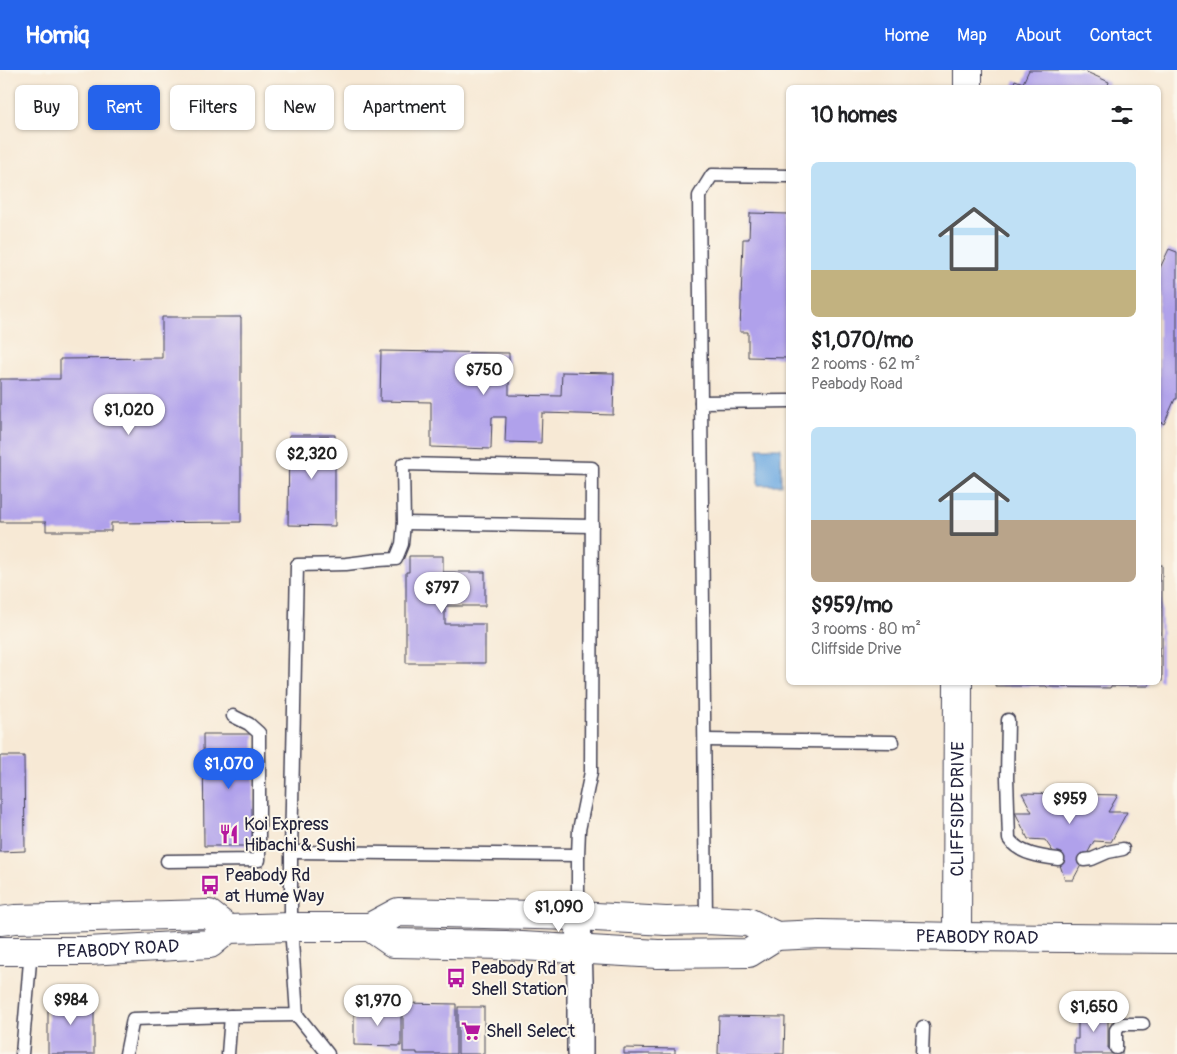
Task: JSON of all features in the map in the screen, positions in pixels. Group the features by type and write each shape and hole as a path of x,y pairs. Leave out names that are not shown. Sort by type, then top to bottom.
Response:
{"main road":[{"path":"968,70 968,85"},
{"name":"CLIFFSIDE DRIVE","path":"957,937 958,685"},
{"name":"PEABODY ROAD","path":"0,951 88,950 210,944 228,929 370,927 398,912 748,922 776,936 820,934 1177,939"},
{"name":"PEABODY ROAD","path":"0,921 209,914 228,929"},
{"name":"PEABODY ROAD","path":"370,927 393,943 505,945 658,954 749,953 776,936"}],"street":[{"path":"578,916 580,949 580,1054"}],"lane":[{"path":"706,920 699,196 712,176 786,176"},
{"path":"701,402 786,401"},
{"path":"328,1054 297,1015 291,927 297,565 346,564 396,559 402,544 404,523 403,464 592,468 591,772 579,830 578,916"},
{"path":"404,523 592,526"},
{"path":"167,861 259,860 259,733 249,724 233,716"},
{"path":"1008,720 1009,839 1012,844 1021,850 1043,857 1058,859"},
{"path":"705,740 893,742"},
{"path":"1084,860 1123,849"},
{"path":"291,852 578,855"},
{"path":"22,1054 32,950"},
{"path":"126,1054 133,1019 297,1015"},
{"path":"228,1054 231,1016"},
{"path":"1116,1048 1116,1030 1120,1024 1142,1024"},
{"path":"922,1054 923,1027"}],"water":[{"path":"758,448 781,448 781,485 758,485"}],"building":[{"path":"1029,70 1082,70 1109,82 1108,85 1013,85 1015,80 1023,83"},
{"path":"750,213 786,214 786,358 748,357 748,332 740,332 743,239 749,239"},
{"path":"1169,249 1177,252 1177,399 1175,399 1164,424 1161,422 1161,266"},
{"path":"162,317 241,317 241,522 111,523 111,531 46,531 46,522 0,522 0,379 60,379 60,359 162,358"},
{"path":"381,351 509,353 509,395 561,396 562,372 614,373 613,415 542,413 541,443 505,442 506,417 492,417 491,449 431,447 431,402 380,401"},
{"path":"289,435 335,435 335,526 288,525"},
{"path":"409,556 443,556 443,572 485,572 485,606 445,606 445,624 485,624 485,663 406,663 406,572 409,572"},
{"path":"1161,565 1162,565 1161,681"},
{"path":"1149,685 1111,686 1110,688 996,686"},
{"path":"203,734 254,734 254,846 204,846"},
{"path":"0,756 24,756 25,851 0,852"},
{"path":"1022,793 1118,795 1108,812 1127,812 1111,842 1094,841 1073,880 1065,880 1058,859 1045,840 1028,839 1015,812 1032,812"},
{"path":"48,997 94,997 94,1054 48,1054"},
{"path":"403,1003 456,1004 456,1054 403,1052"},
{"name":"Shell Select","path":"458,1007 484,1007 484,1054 458,1054"},
{"path":"1083,1008 1103,1008 1103,1010 1108,1010 1108,1048 1122,1048 1122,1054 1074,1054 1074,1039 1078,1039 1078,1010 1083,1010"},
{"path":"354,1009 401,1009 401,1046 354,1045"},
{"path":"719,1016 785,1017 784,1054 718,1054"},
{"path":"624,1048 675,1049 675,1054 624,1054"}],"place":[{"name":"Koi Express Hibachi & Sushi","path":"229,834"},
{"name":"Peabody Rd at Hume Way","path":"210,885"},
{"name":"Peabody Rd at Shell Station","path":"456,978"},
{"name":"Shell Select","path":"471,1031"}]}
